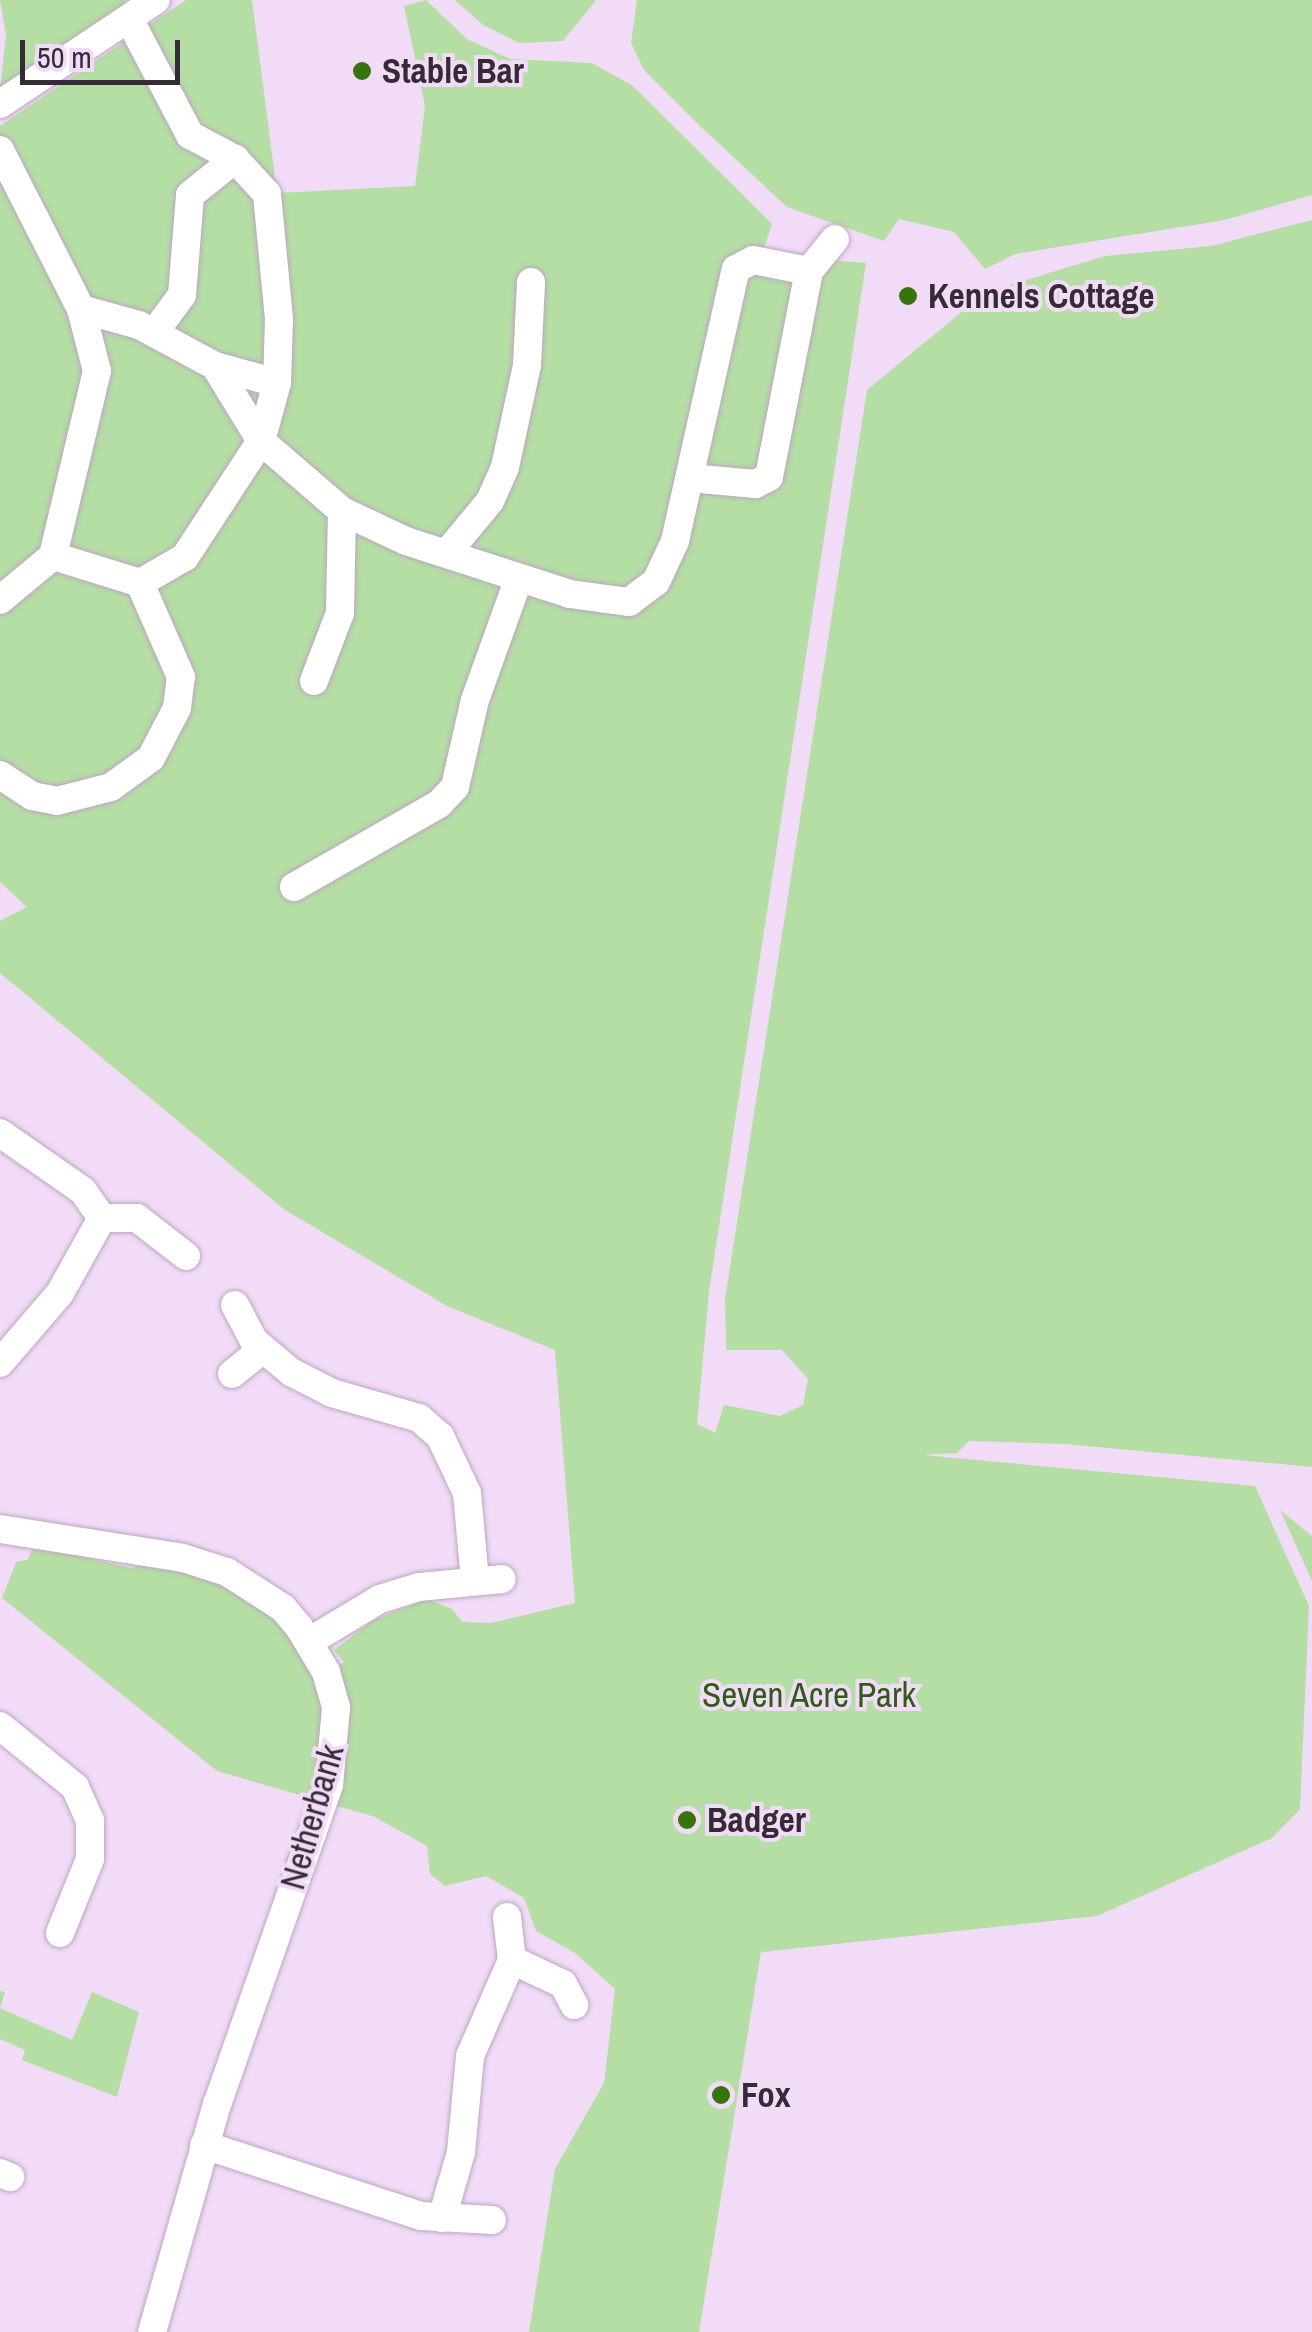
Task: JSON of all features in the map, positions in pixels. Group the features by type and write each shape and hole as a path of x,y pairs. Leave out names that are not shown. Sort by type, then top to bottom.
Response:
{"street":[{"path":"0,104 142,8 190,136 235,158 257,178 269,203 277,382 261,441 196,545 140,583"},
{"path":"0,150 81,309 97,385 53,556 0,600"},
{"path":"154,332 182,295 190,196 235,158"},
{"path":"690,478 755,484 769,477 810,271 835,239"},
{"path":"215,366 261,441 342,511 447,554 592,600 638,600 670,557 736,269 753,260 810,271"},
{"path":"447,554 490,501 505,467 527,365 531,282"},
{"path":"81,309 154,332 215,366 277,382"},
{"path":"314,681 340,613 342,511"},
{"path":"0,775 32,796 57,801 111,787 151,758 177,708 181,677 140,583 53,556"},
{"path":"294,887 439,804 455,787 474,700 519,578"},
{"path":"0,1133 83,1192 102,1218"},
{"path":"102,1218 137,1218 186,1256"},
{"path":"0,1363 60,1293 102,1218"},
{"path":"235,1306 263,1349 332,1393 402,1411 440,1436 467,1493 488,1580 380,1599 310,1641"},
{"path":"232,1374 263,1349"},
{"name":"Netherbank","path":"0,1530 216,1568 283,1608 310,1641 336,1708 335,1764 204,2145 152,2332"},
{"path":"0,1726 75,1788 90,1820 90,1858 60,1933"},
{"path":"442,2218 461,2152 470,2056 512,1960 507,1916"},
{"path":"512,1960 563,1984 574,2005"},
{"path":"204,2145 312,2186 442,2218 492,2220"}],"green space":[{"path":"0,0 126,0 114,18 0,90 6,35"},
{"name":"Seven Acre Park","path":"186,0 252,0 277,193 415,186 425,106 404,6 426,0 467,39 510,59 592,63 633,86 772,224 762,254 866,263 709,1292 697,1424 715,1433 724,1405 780,1416 803,1405 808,1379 782,1350 726,1350 725,1299 867,390 986,292 1105,256 1211,246 1312,220 1312,1467 1065,1444 969,1441 957,1453 923,1455 1255,1486 1309,1606 1300,1809 1272,1838 1097,1916 761,1952 699,2332 529,2332 555,2169 604,2083 615,1989 575,1953 536,1931 524,1898 486,1876 445,1886 430,1874 427,1846 375,1817 217,1771 2,1598 16,1562 27,1560 34,1546 131,1568 151,1562 219,1581 283,1624 316,1681 344,1662 334,1650 372,1621 427,1599 452,1609 462,1622 491,1623 575,1603 555,1350 447,1306 285,1210 0,973 0,921 27,907 0,882 0,126"},
{"path":"455,0 596,0 563,41 519,43 483,25"},
{"path":"637,0 1312,0 1312,195 1225,220 1015,254 985,269 954,232 899,219 884,241 787,207 699,125 644,70 631,43"},
{"path":"1280,1510 1312,1536 1312,1581"},
{"path":"92,1992 139,2012 117,2097 22,2060 25,2050 0,2039 0,2008 72,2040"}],"place":[{"name":"Stable Bar","path":"362,71"},
{"name":"Kennels Cottage","path":"908,296"},
{"name":"Badger","path":"687,1820"},
{"name":"Fox","path":"721,2095"}]}
